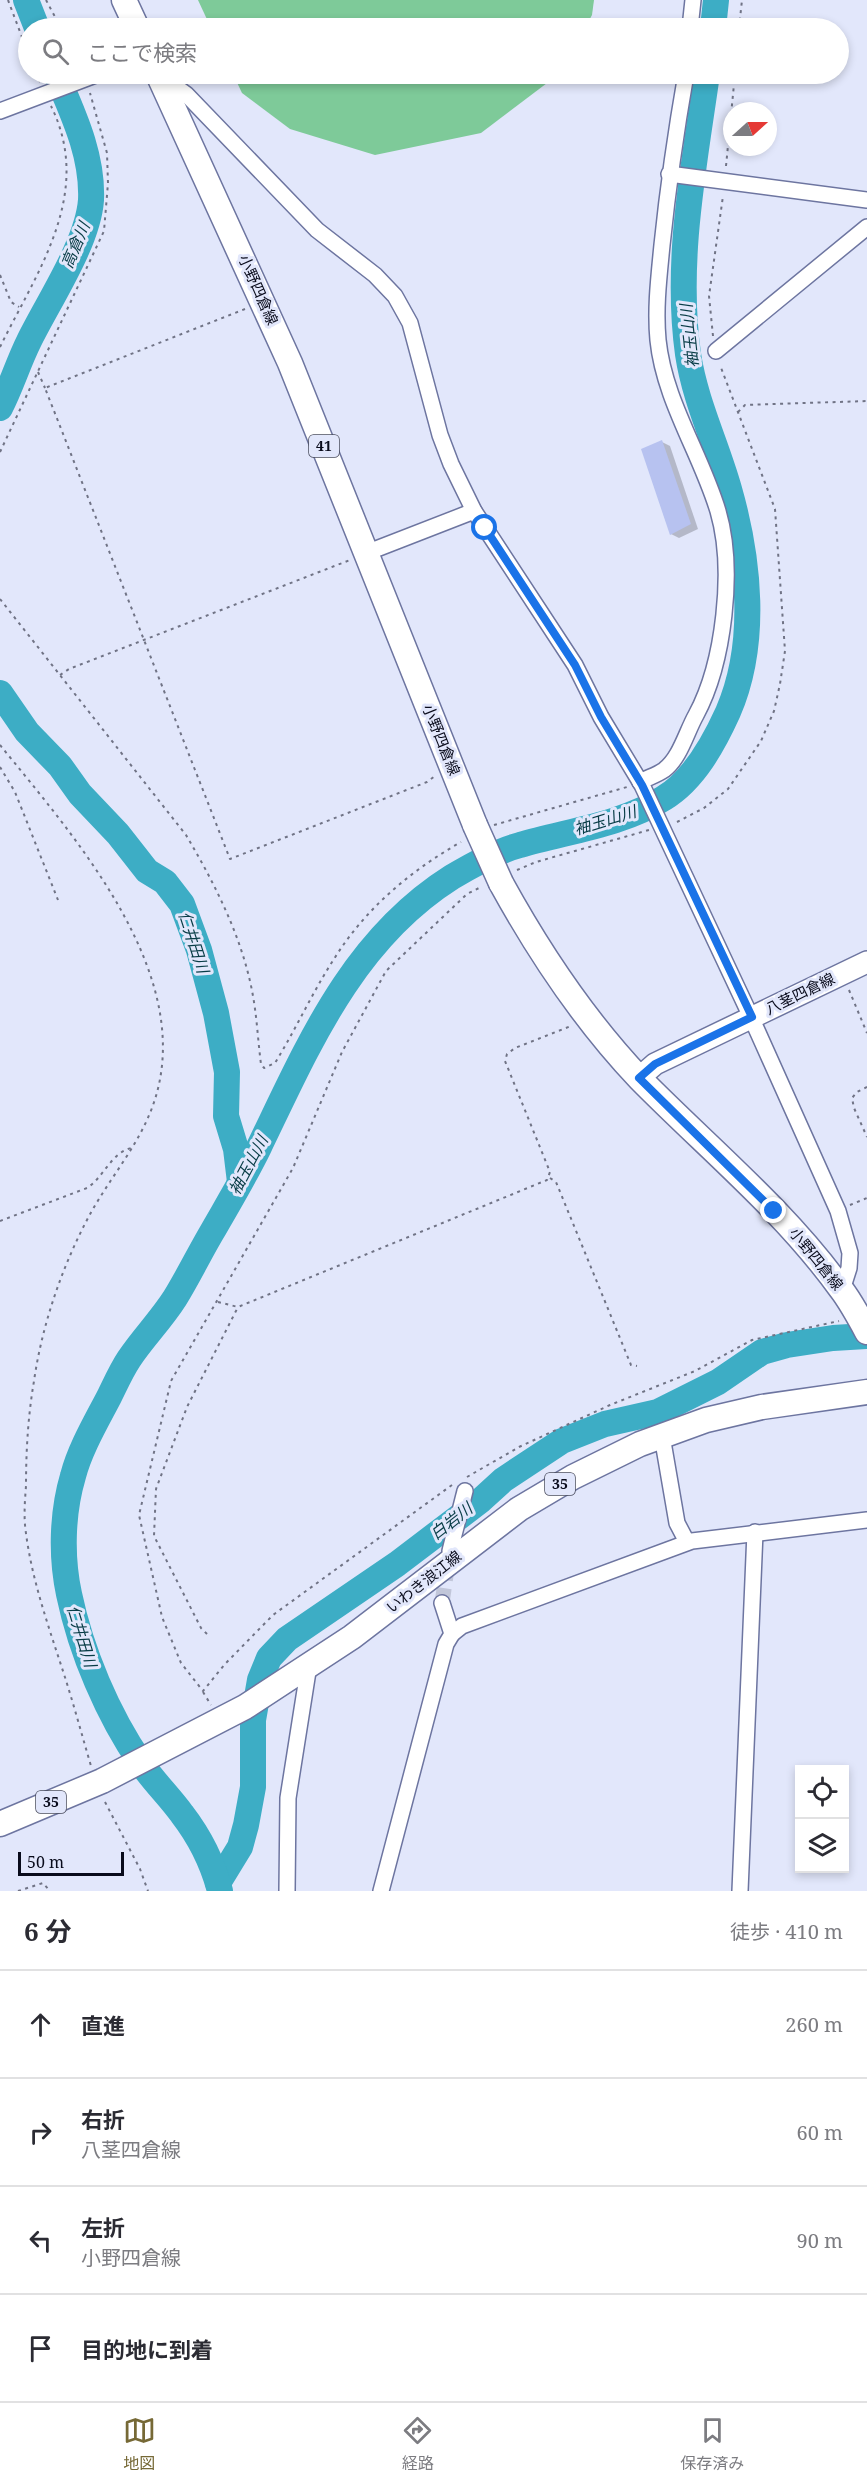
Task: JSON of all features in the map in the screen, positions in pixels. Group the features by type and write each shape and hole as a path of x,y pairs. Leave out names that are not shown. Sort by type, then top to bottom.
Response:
{"main road":[{"path":"124,0 132,18"},
{"name":"小野四倉線","path":"163,84 264,302 452,768 483,826 494,884 587,1019 639,1078 790,1227 842,1290 856,1324"},
{"name":"八茎四倉線","path":"639,1078 655,1064 867,962"},
{"name":"いわき浪江線","path":"0,1824 99,1782 203,1730 304,1669 352,1637 519,1509 573,1477 662,1436 706,1420 762,1407 867,1392"}],"street":[{"path":"691,18 693,0"},
{"path":"0,111 70,84"},
{"path":"172,84 186,94 316,230 375,275 395,296 410,323 440,435 451,464 474,511 575,665 601,717 641,783 752,1017 838,1211 846,1234 850,1253 849,1268 842,1290"},
{"path":"641,783 663,771 674,760 702,704 716,665 726,576 718,512 669,386 658,342 657,298 685,84"},
{"path":"673,174 867,200"},
{"path":"716,351 867,227"},
{"path":"366,553 474,511"},
{"path":"662,1436 677,1523 687,1542"},
{"path":"450,1551 465,1491"},
{"path":"381,1891 446,1644 452,1634 462,1626 687,1542 867,1520"},
{"path":"740,1891 755,1532"},
{"path":"442,1603 452,1634"},
{"path":"287,1891 288,1798 304,1669"}],"path":[{"path":"8,0 18,26"},
{"path":"46,0 55,18"},
{"path":"740,18 742,0"},
{"path":"0,347 56,231 62,216 67,186 64,139 41,84"},
{"path":"0,452 104,231 108,183 107,153 91,84"},
{"path":"0,275 11,302 20,307"},
{"path":"45,388 264,302"},
{"path":"38,372 230,859 427,782 437,774 452,768"},
{"path":"737,413 745,405 867,400"},
{"path":"60,675 69,669 366,553"},
{"path":"0,599 186,835 205,868 227,914 245,960 253,996 261,1064 264,1068 275,1063 334,959 364,918 407,876 452,847"},
{"path":"0,745 88,858 118,901 150,973 163,1048 160,1082 150,1113 88,1218 66,1267 47,1322 34,1379 26,1446 25,1524 35,1583 99,1782 148,1891"},
{"path":"0,767 15,792 58,900"},
{"path":"483,826 641,783"},
{"path":"494,884 467,894 386,971 342,1052 293,1168 171,1381 139,1515 162,1617 181,1663 203,1691 225,1664 273,1615 458,1482 519,1447 610,1405 694,1371 752,1340 856,1324"},
{"path":"842,974 867,1033"},
{"path":"550,1178 550,1172 505,1061 507,1054 514,1048 587,1019"},
{"path":"867,1087 857,1092 852,1098 867,1137"},
{"path":"0,1221 87,1188 115,1157 131,1148"},
{"path":"217,1302 238,1307 550,1178"},
{"path":"550,1178 556,1182 631,1365 637,1366"},
{"path":"207,1634 201,1628 154,1536 156,1489 187,1407 238,1307"},
{"path":"18,1891 38,1883 43,1883 50,1891"}],"green space":[{"path":"198,0 594,0 590,18 206,18"},
{"path":"238,84 546,84 481,133 375,155 290,129 242,93"}],"building":[{"path":"662,440 691,524 670,535 641,449"}],"waterway":[{"name":"高倉川","path":"26,0 33,18"},
{"name":"袖玉山川","path":"714,18 716,0"},
{"name":"高倉川","path":"0,408 29,341 75,253 88,217 91,200 89,167 81,135 60,84"},
{"name":"袖玉山川","path":"220,1891 214,1871 200,1841 129,1744 107,1704 88,1660 74,1616 66,1580 64,1535 69,1490 84,1446 123,1368 180,1290 248,1169 315,1034 360,963 417,903 452,877 485,859 520,845 630,815 664,798 694,771 710,748 728,712 744,658 747,630 742,544 724,472 691,371 685,319 684,284 688,214 706,84"},
{"name":"仁井田川","path":"0,693 27,732 60,766 80,794 118,834 147,871 165,882 182,904 199,950 216,1013 227,1072 226,1116 236,1149 240,1182"},
{"name":"白岩川","path":"218,1883 240,1847 246,1825 253,1787 253,1720 260,1680 269,1658 287,1639 397,1564 480,1501 503,1480 562,1441 605,1424 658,1412 718,1382 762,1352 787,1345 833,1338 867,1336"}],"tunnel":[{"path":"442,1603 448,1562"}],"route":[{"path":"485,528 575,665 601,717 642,785 752,1017 655,1064 639,1078 774,1211"}]}
